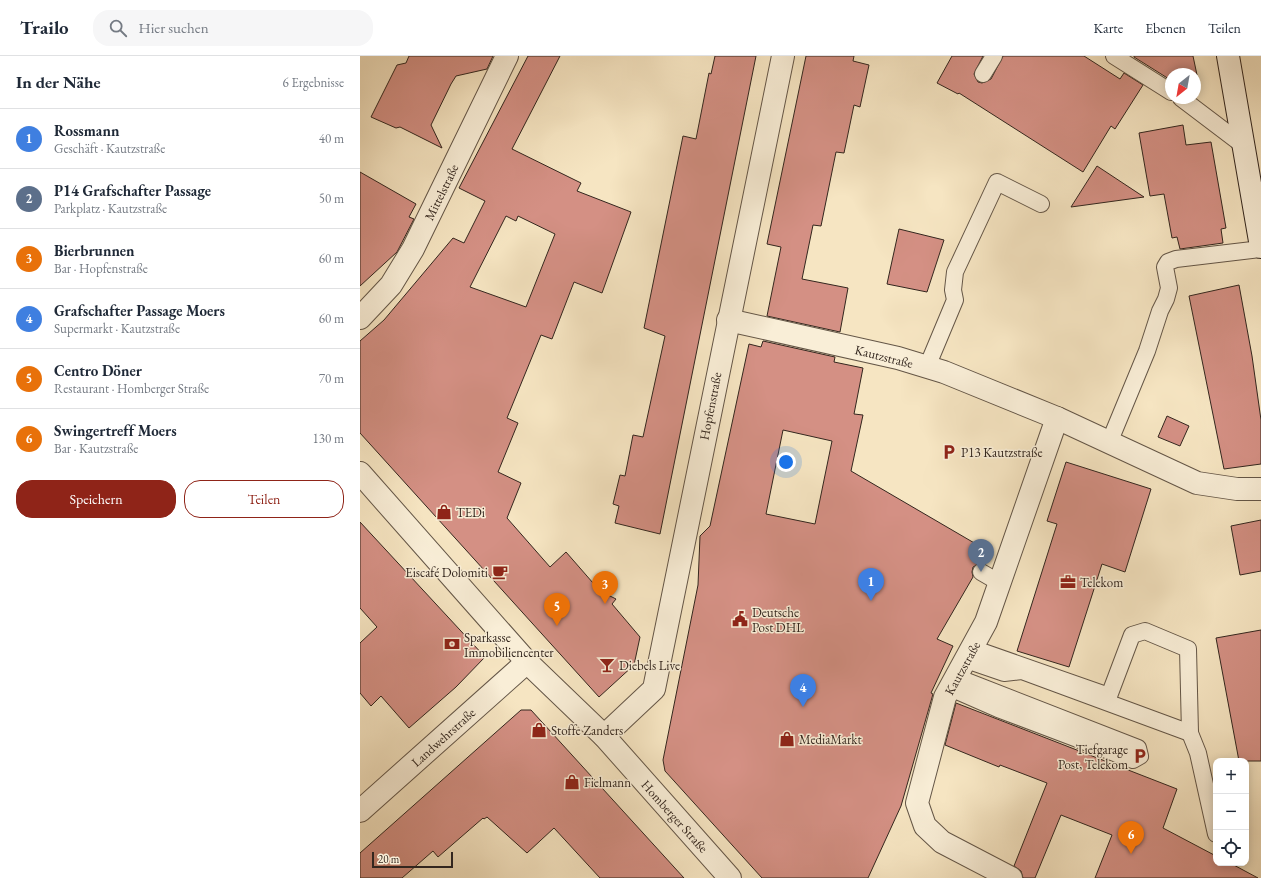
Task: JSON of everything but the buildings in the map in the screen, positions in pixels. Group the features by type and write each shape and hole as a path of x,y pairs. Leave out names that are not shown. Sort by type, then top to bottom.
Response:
{"street":[{"name":"Mittelstraße","path":"360,318 391,285 413,249 507,56"},
{"name":"Hopfenstraße","path":"604,736 654,689 783,56"},
{"path":"1228,56 1261,248"},
{"name":"Kautzstraße","path":"728,320 898,358 944,372 1057,418 1197,483 1237,489 1261,489"},
{"name":"Kautzstraße","path":"1011,878 942,842 925,826 917,804 945,697 986,622 1057,418"},
{"name":"Homberger Straße","path":"360,473 527,662 604,736 730,878"},
{"name":"Landwehrstraße","path":"360,811 527,662"}],"lane":[{"path":"983,74 994,56"},
{"path":"1114,56 1165,88"},
{"path":"1189,104 1243,145"},
{"path":"927,367 955,300 953,290 955,272 997,182 1041,204"},
{"path":"1110,443 1147,351 1160,311 1166,299 1168,288 1165,266 1168,262 1176,259 1261,248"},
{"path":"981,572 1000,583"},
{"path":"961,668 1109,696 1132,635 1145,631 1188,649 1190,733 1198,753 1215,830"},
{"path":"961,668 1138,748 1140,756 1133,760 998,709 961,668"},
{"path":"961,668 1004,673 1022,671 1190,733"}],"place":[{"name":"P13 Kautzstraße","path":"949,452"},
{"name":"TEDi","path":"444,512"},
{"name":"Eiscafé Dolomiti","path":"500,572"},
{"name":"P14 Grafschafter Passage","path":"981,572"},
{"name":"Telekom","path":"1068,582"},
{"name":"Rossmann","path":"871,601"},
{"name":"Bierbrunnen","path":"605,604"},
{"name":"Deutsche Post DHL","path":"740,619"},
{"name":"Centro Döner","path":"557,626"},
{"name":"Sparkasse Immobiliencenter","path":"452,644"},
{"name":"Diebels Live","path":"607,665"},
{"name":"Grafschafter Passage Moers","path":"803,707"},
{"name":"Stoffe Zanders","path":"539,730"},
{"name":"MediaMarkt","path":"787,739"},
{"name":"Tiefgarage Post, Telekom","path":"1140,756"},
{"name":"Fielmann","path":"572,782"},
{"name":"Swingertreff Moers","path":"1131,854"}]}
